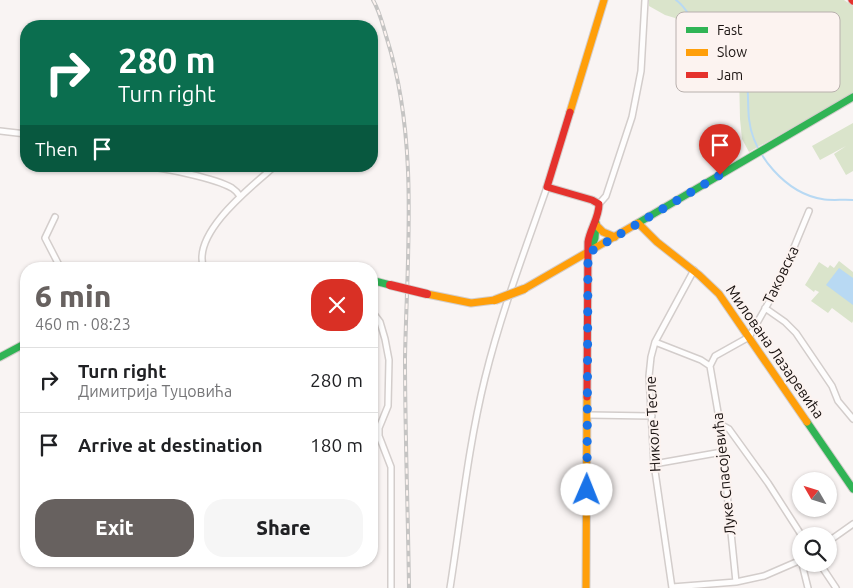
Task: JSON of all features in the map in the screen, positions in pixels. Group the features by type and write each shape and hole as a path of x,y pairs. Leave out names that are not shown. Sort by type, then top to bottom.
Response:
{"street":[{"path":"450,588 477,415 485,379 497,335 547,187 604,0"},
{"path":"586,588 588,253 594,238 599,204 606,196 632,117 641,71 644,2"},
{"path":"378,282 470,303 496,300 524,289 588,253 853,97"},
{"path":"0,132 20,134"},
{"path":"173,172 220,183 232,188 240,196"},
{"path":"202,262 206,243 227,209 268,172"},
{"path":"547,187 592,200 599,204"},
{"name":"Таковска","path":"749,336 778,286 809,211"},
{"path":"55,217 45,238 57,262"},
{"path":"596,222 603,232 615,237"},
{"name":"Милована Лазаревића","path":"638,223 650,236 694,270 719,294 853,489"},
{"name":"Николе Тесле","path":"672,587 654,464 649,376 655,342 694,270"},
{"path":"765,308 785,322 796,333 832,386 838,401 853,419"},
{"path":"378,319 385,339 389,360 388,406 379,436 390,467 391,588"},
{"path":"655,342 701,360 710,366 715,356 749,336"},
{"path":"0,357 20,346"},
{"name":"Луке Спасојевића","path":"710,366 720,424 736,582"},
{"path":"588,415 652,416"},
{"path":"720,424 729,429 768,483 796,527"},
{"path":"721,434 725,429 729,429"},
{"path":"654,464 722,452"},
{"path":"837,535 853,524"},
{"path":"672,587 736,582 764,576 792,566"},
{"path":"804,572 808,588"},
{"path":"825,572 836,588"}],"green space":[{"path":"649,0 844,0 853,6 853,93 749,152 742,139 739,92 840,92 840,12 676,12 676,19 649,6"},
{"path":"853,123 853,171 846,175 834,154 846,146 820,160 812,146"},
{"path":"839,261 853,272 852,323 832,308 828,313 811,301 819,292 815,290 814,292 805,285 819,262 828,268 830,265 834,268"}],"water":[{"path":"839,268 853,278 853,305 826,285"}],"waterway":[{"path":"676,0 687,12"},
{"path":"747,92 749,119 757,146 764,159 784,181 809,195 826,200 853,200"}],"railway":[{"path":"373,0 378,9 397,77 404,117 407,157 409,238 405,415 409,588"}],"traffic: fast":[{"path":"638,223 853,97"},
{"path":"591,249 595,238 596,223"},
{"path":"378,282 390,285"},
{"path":"0,357 20,346"},
{"path":"807,422 853,489"}],"traffic: slow":[{"path":"570,112 604,0"},
{"path":"524,289 638,223 657,242 699,275 719,294 807,422"},
{"path":"596,225 603,232 615,237"},
{"path":"495,300 524,289"},
{"path":"427,294 471,303 495,300"},
{"path":"586,588 587,397"}],"traffic: jam":[{"path":"570,112 547,187 592,200 599,204 598,214 588,242 587,397"},
{"path":"390,285 427,294"}],"route":[{"path":"587,490 586,339 588,253 720,175"}]}
